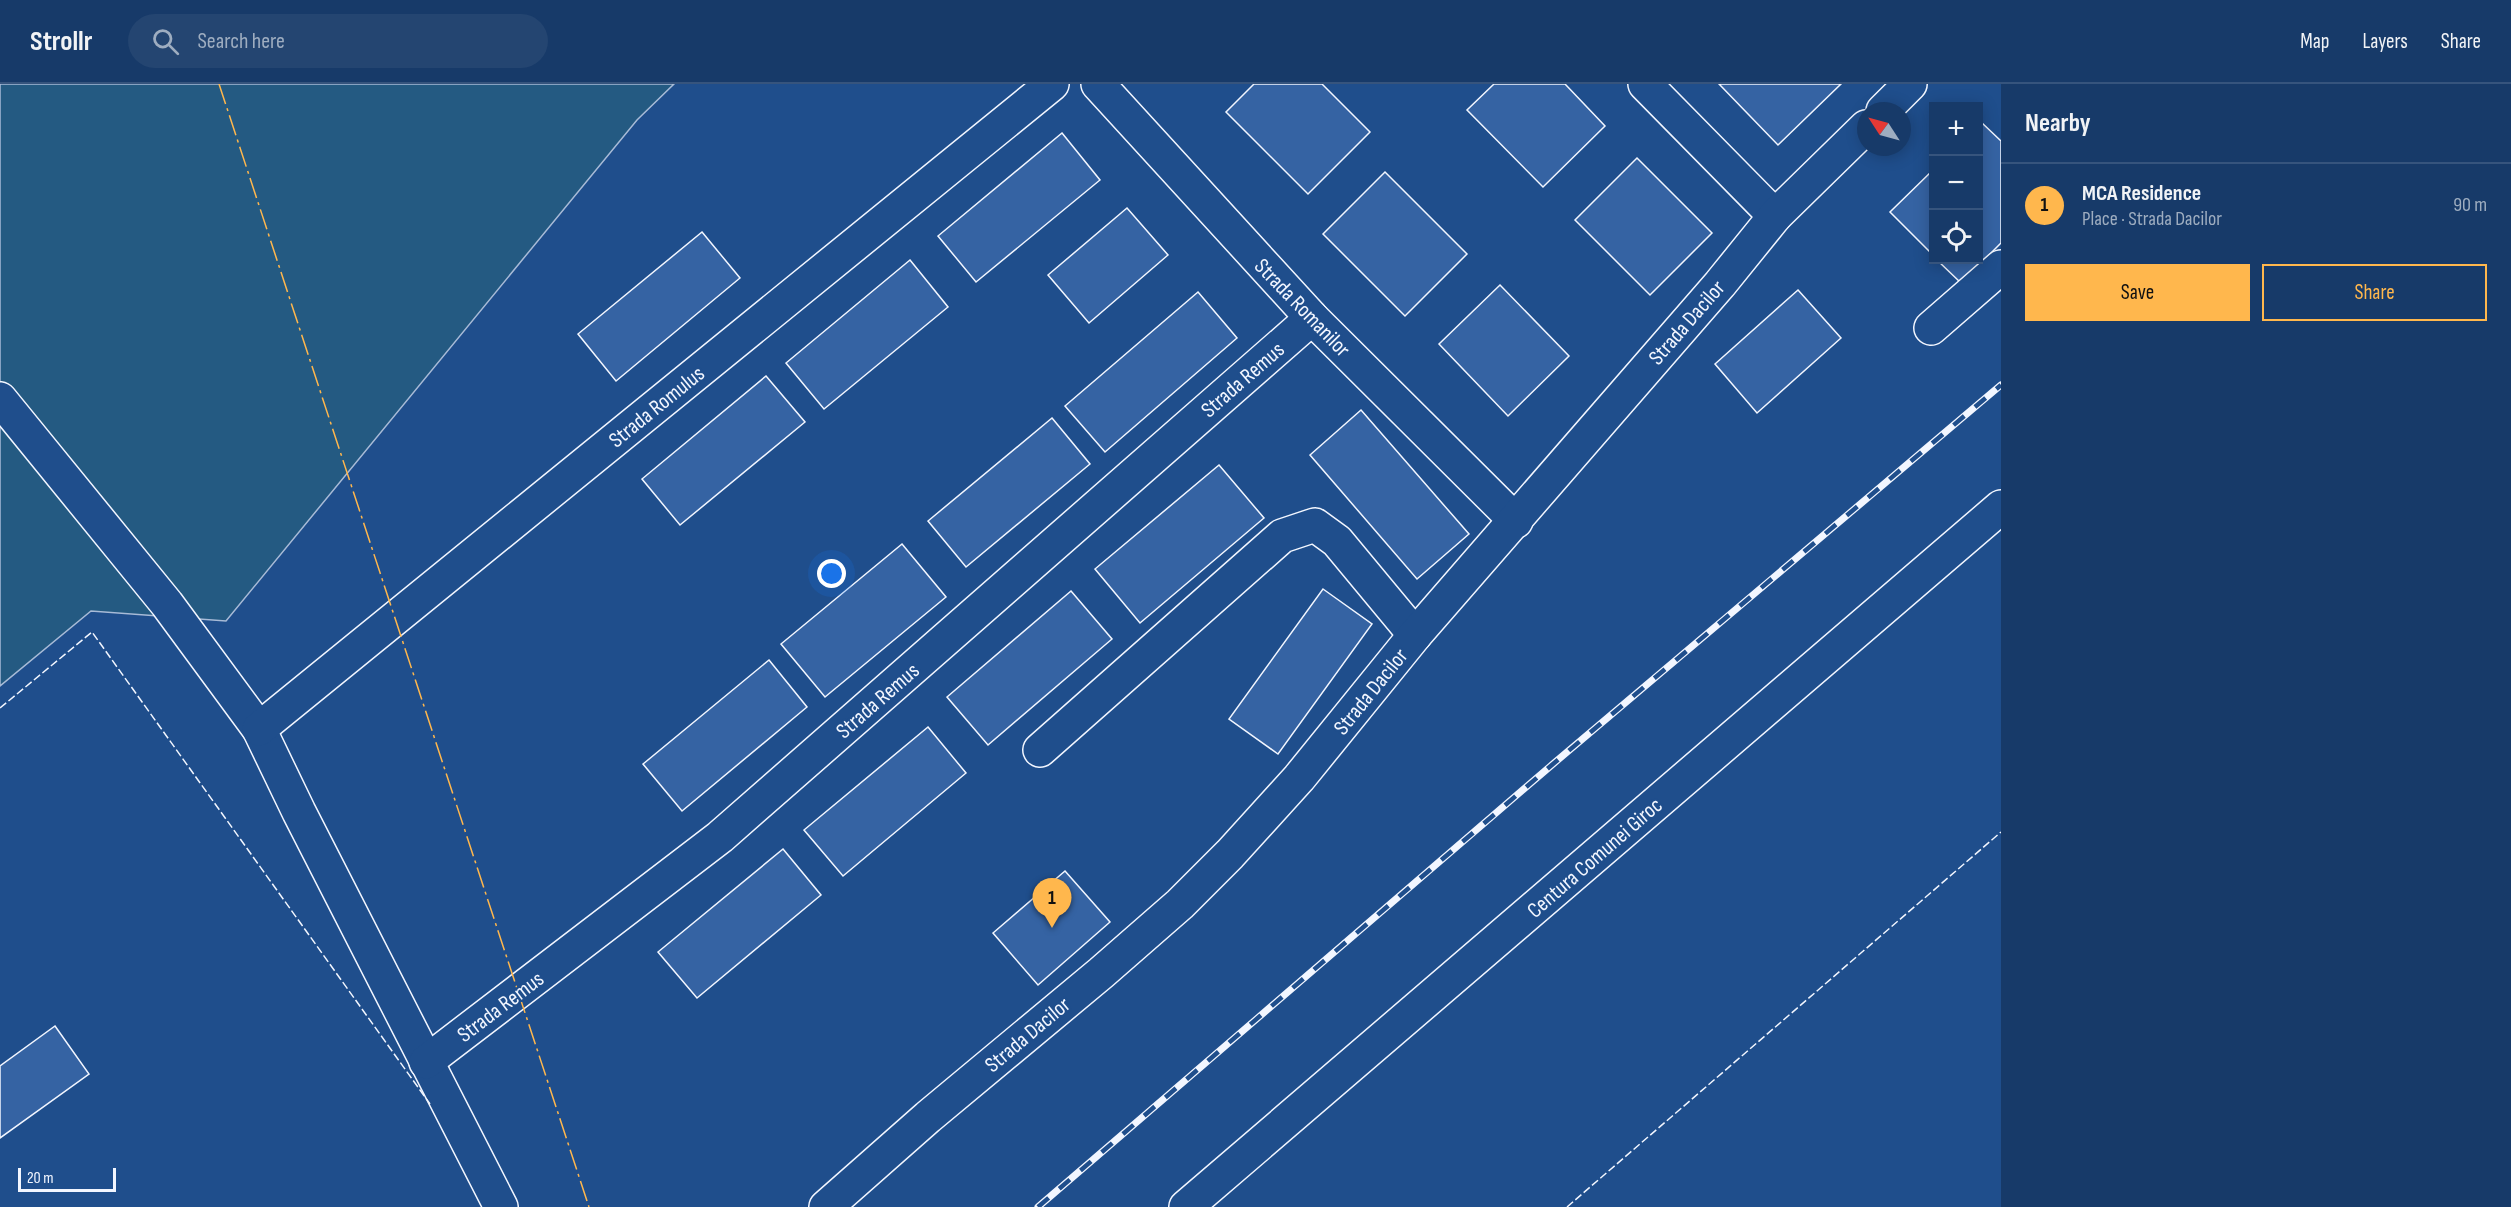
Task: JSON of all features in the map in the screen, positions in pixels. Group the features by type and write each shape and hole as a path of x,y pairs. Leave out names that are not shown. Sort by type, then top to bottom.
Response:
{"street":[{"name":"Strada Romulus","path":"259,729 1052,84"},
{"name":"Strada Romanilor","path":"1098,84 1312,318 1516,521"},
{"path":"1645,84 1775,216"},
{"path":"1892,102 1910,84"},
{"name":"Strada Dacilor","path":"826,1207 928,1117 1180,904 1230,854 1299,778 1415,635 1720,284 1775,216 1857,136"},
{"path":"1931,328 2001,267"},
{"name":"Strada Remus","path":"426,1062 720,837 1312,318"},
{"path":"0,399 167,604 259,729 501,1207"},
{"name":"Centura Comunei Giroc","path":"1186,1207 2001,507"},
{"path":"1040,750 1282,536 1315,525 1337,542 1415,635"}],"shaded area":[{"path":"0,84 674,84 637,120 226,621 91,611 0,686"}],"building":[{"path":"1254,84 1322,84 1370,132 1308,194 1226,112"},
{"path":"1494,84 1565,84 1605,126 1543,187 1467,110"},
{"path":"1719,84 1841,84 1778,145"},
{"path":"1983,124 2001,141 2001,243 1983,261"},
{"path":"1062,133 1100,180 976,282 938,236"},
{"path":"1637,158 1712,233 1650,295 1575,220"},
{"path":"1385,172 1467,254 1405,316 1323,234"},
{"path":"1929,174 1929,251 1890,212"},
{"path":"1127,208 1168,255 1089,323 1048,275"},
{"path":"702,232 740,278 616,381 578,334"},
{"path":"910,260 948,307 824,409 786,363"},
{"path":"1941,264 1980,264 1961,283"},
{"path":"1500,285 1569,356 1508,416 1439,344"},
{"path":"1798,290 1841,338 1757,413 1715,364"},
{"path":"1198,292 1237,338 1105,452 1065,406"},
{"path":"766,376 805,422 680,525 642,479"},
{"path":"1361,410 1469,534 1417,579 1310,455"},
{"path":"1052,418 1090,464 966,567 928,521"},
{"path":"1219,465 1264,518 1140,623 1095,569"},
{"path":"902,544 946,597 825,697 781,644"},
{"path":"1323,589 1372,624 1278,754 1229,719"},
{"path":"1071,591 1112,639 988,745 947,697"},
{"path":"769,660 807,707 682,811 643,764"},
{"path":"928,727 966,773 843,876 804,830"},
{"path":"783,849 821,895 697,998 658,952"},
{"path":"1065,871 1110,922 1038,985 993,933"},
{"path":"55,1026 89,1074 0,1138 0,1066"}],"railway":[{"path":"1038,1207 1553,764 2001,385"}],"fence":[{"path":"0,708 92,632 430,1104"},
{"path":"1567,1207 2001,832"}],"power":[{"path":"219,84 589,1207"}],"place":[{"name":"MCA Residence","path":"1052,928"}]}
